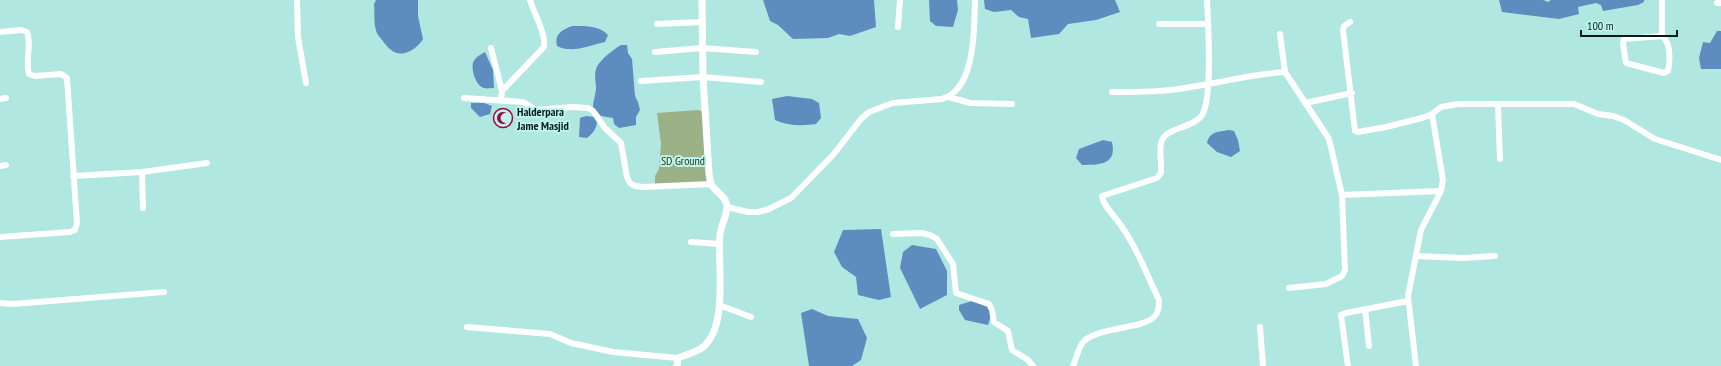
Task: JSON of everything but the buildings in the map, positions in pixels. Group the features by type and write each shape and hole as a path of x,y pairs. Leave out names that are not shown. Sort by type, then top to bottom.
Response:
{"street":[{"path":"297,0 298,37 306,83"},
{"path":"502,91 544,46 545,41 543,33 530,0"},
{"path":"467,327 550,334 571,343 613,352 678,358 702,348 708,340 714,329 719,305 721,270 720,234 727,208 725,199 711,184 709,174 703,77 702,0"},
{"path":"898,27 900,0"},
{"path":"949,97 959,89 964,81 970,59 975,33 975,0"},
{"path":"1073,366 1084,341 1095,335 1154,318 1159,309 1159,300 1133,245 1124,229 1104,203 1102,196 1157,178 1161,173 1161,143 1163,137 1168,133 1190,125 1203,114 1208,100 1209,83 1207,0"},
{"path":"1662,0 1662,36 1666,39 1668,45 1668,71 1664,73 1626,63 1623,43 1624,39 1662,36"},
{"path":"657,24 702,22"},
{"path":"1350,22 1344,26 1343,30 1356,130 1358,132 1422,118 1432,114 1441,107 1458,104 1574,104 1598,114 1613,116 1624,120 1655,139 1721,160"},
{"path":"1159,24 1208,24"},
{"path":"0,32 21,30 26,32 28,36 27,67 29,74 35,76 61,74 67,78 77,223 74,230 0,237"},
{"path":"1280,34 1285,72 1329,139 1342,195 1344,273 1342,276 1326,284 1290,288"},
{"path":"491,48 502,91 501,100"},
{"path":"655,52 702,48 756,52"},
{"path":"1112,92 1168,90 1193,87 1265,73 1285,72"},
{"path":"641,81 703,77 761,82"},
{"path":"1305,103 1352,94"},
{"path":"727,208 748,212 758,212 769,209 791,198 833,154 861,119 869,112 893,103 934,100 949,97 970,103 1012,104"},
{"path":"464,98 523,102 537,110 572,107 588,108 593,111 605,128 621,143 627,177 630,183 635,186 701,186 711,184"},
{"path":"1498,105 1500,159"},
{"path":"1416,366 1408,301 1421,230 1441,191 1442,171 1432,114"},
{"path":"73,176 142,172 208,163"},
{"path":"142,172 143,208"},
{"path":"1342,195 1441,191"},
{"path":"893,234 921,233 930,235 936,239 950,257 953,264 956,294 989,304 992,310 994,322 1008,331 1012,350 1028,360 1034,366"},
{"path":"692,242 720,244"},
{"path":"1416,256 1463,258 1495,256"},
{"path":"0,303 13,304 164,292"},
{"path":"1348,366 1341,315 1408,301"},
{"path":"719,305 751,318"},
{"path":"1364,309 1369,346"},
{"path":"1260,327 1263,366"},
{"path":"677,366 678,358"}],"green space":[{"name":"SD Ground","path":"702,111 708,182 655,184 655,176 659,169 661,144 657,113"}],"water":[{"path":"376,0 418,0 418,16 423,39 417,46 404,53 394,52 388,47 376,32 374,4"},
{"path":"763,0 874,0 876,27 850,36 839,34 828,38 793,39 778,25 770,21"},
{"path":"929,0 957,0 958,10 953,27 936,26 930,21"},
{"path":"984,0 1115,0 1120,12 1096,20 1068,24 1059,34 1031,38 1028,19 1019,17 1011,10 994,12 985,9"},
{"path":"1499,0 1543,0 1548,2 1551,0 1644,0 1644,2 1638,5 1603,11 1601,5 1596,3 1578,7 1579,14 1559,19 1502,12"},
{"path":"572,26 586,26 600,29 608,35 605,42 581,48 569,49 557,46 556,42 558,35 565,29"},
{"path":"1717,31 1721,31 1721,69 1701,69 1699,58 1703,42 1710,43"},
{"path":"621,45 627,45 628,53 632,59 635,96 640,110 636,117 636,125 619,128 614,124 613,118 601,116 593,107 593,102 596,90 596,69 610,52"},
{"path":"485,52 493,70 494,88 481,87 476,81 473,73 473,63 475,59"},
{"path":"787,96 812,99 819,103 821,118 816,124 805,125 795,125 775,120 772,99"},
{"path":"471,103 484,103 492,106 490,114 480,117 471,108"},
{"path":"586,116 594,117 597,122 596,127 593,133 587,138 579,137 580,118"},
{"path":"1229,130 1234,131 1238,140 1240,151 1231,157 1217,152 1207,143 1212,134"},
{"path":"1103,140 1112,142 1113,150 1109,159 1101,164 1082,165 1076,158 1079,149"},
{"path":"881,229 891,297 879,300 858,295 856,277 842,267 834,252 843,230"},
{"path":"912,245 936,249 947,271 947,295 920,309 900,268 903,252"},
{"path":"972,301 993,309 988,325 965,320 959,310 959,305"},
{"path":"812,309 828,316 858,319 867,338 861,360 852,366 809,366 801,313"}],"place":[{"name":"Halderpara Jame Masjid","path":"503,118"}]}
